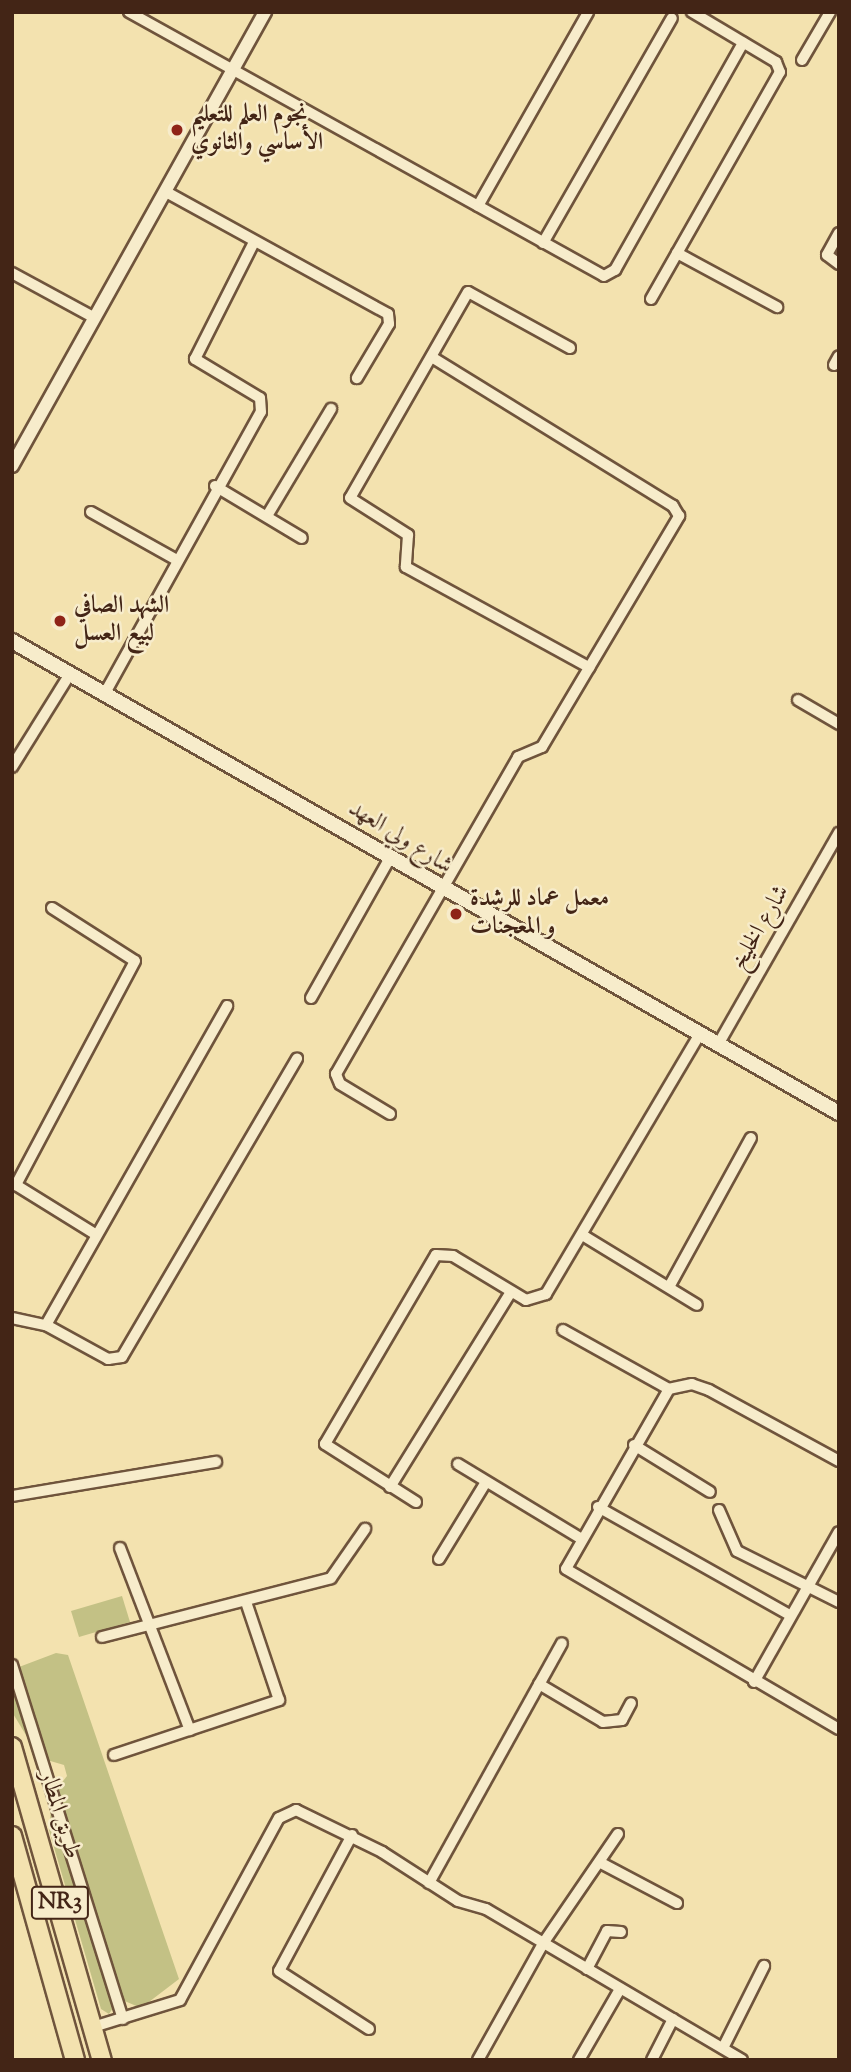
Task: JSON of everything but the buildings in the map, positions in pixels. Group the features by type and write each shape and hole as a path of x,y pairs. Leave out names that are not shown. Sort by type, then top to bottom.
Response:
{"highway":[{"name":"طريق المطار","path":"12,1747 102,2060"},
{"name":"طريق المطار","path":"12,1836 75,2060"}],"main road":[{"name":"شارع ولي العهد","path":"12,641 391,856 438,890 701,1032 839,1113"}],"street":[{"path":"129,12 601,275 613,273 743,43"},
{"path":"12,466 168,193 265,12"},
{"path":"478,206 588,12"},
{"path":"650,299 779,75 776,62 692,12"},
{"path":"802,60 830,12"},
{"path":"543,243 672,18"},
{"path":"168,193 388,314 389,324 357,378"},
{"path":"839,233 827,255 839,264"},
{"path":"105,693 215,485 262,405 195,359 254,242"},
{"path":"677,253 777,307"},
{"path":"12,273 96,318"},
{"path":"570,348 468,292 351,503 408,535 406,567 589,667"},
{"path":"390,1114 340,1084 336,1074 438,890 518,757 542,747 678,511 432,358"},
{"path":"267,516 331,409"},
{"path":"215,485 302,538"},
{"path":"91,512 175,559"},
{"path":"12,767 70,674"},
{"path":"797,700 839,724"},
{"name":"شارع الخليخ","path":"719,1043 839,833"},
{"path":"311,998 391,856"},
{"path":"52,908 135,961 16,1185 95,1234"},
{"path":"46,1325 95,1234 227,1006"},
{"path":"416,1502 328,1449 327,1438 436,1255 453,1256 526,1300 546,1294 584,1236 701,1032"},
{"path":"12,1318 46,1325 108,1359 122,1357 297,1059"},
{"path":"670,1287 751,1138"},
{"path":"584,1236 697,1305"},
{"path":"390,1487 511,1292"},
{"path":"563,1330 669,1389 692,1384 709,1390 839,1461"},
{"path":"669,1389 580,1538 566,1569 839,1730"},
{"path":"634,1446 710,1492"},
{"path":"12,1496 216,1462"},
{"path":"458,1464 580,1538"},
{"path":"439,1559 486,1482"},
{"path":"598,1507 788,1614"},
{"path":"719,1510 737,1551 839,1602"},
{"path":"102,1637 246,1602 334,1576 365,1529"},
{"path":"754,1682 788,1614 839,1532"},
{"path":"120,1548 190,1730"},
{"path":"114,1755 279,1700 246,1602"},
{"path":"429,1883 562,1643"},
{"path":"12,1665 123,2019"},
{"path":"539,1684 603,1722 622,1720 631,1703"},
{"path":"93,2027 180,2000 285,1812 296,1810 352,1835 429,1883 544,1942 725,2053 742,2060"},
{"path":"352,1835 279,1971 369,2029"},
{"path":"478,2060 544,1942 618,1835"},
{"path":"601,1863 677,1903"},
{"path":"587,1969 607,1931 621,1932"},
{"path":"725,2053 764,1966"},
{"path":"579,2060 620,1989"},
{"path":"652,2060 673,2019"}],"shaded area":[{"path":"122,1596 130,1622 79,1637 71,1611"},
{"path":"56,1653 68,1655 179,1979 141,2008 120,1999 56,1790 67,1776 64,1765 47,1760 19,1667"},
{"path":"12,1681 32,1745 12,1712"},
{"path":"51,1810 113,2008 109,2014 101,2009 49,1830"}],"place":[{"name":"نجوم العلم للتعليم الأساسي والثانوي","path":"177,130"},
{"name":"الشهد الصافي لبيع العسل","path":"60,621"},
{"name":"معمل عماد للرشدة و المعجنات","path":"456,914"}]}
